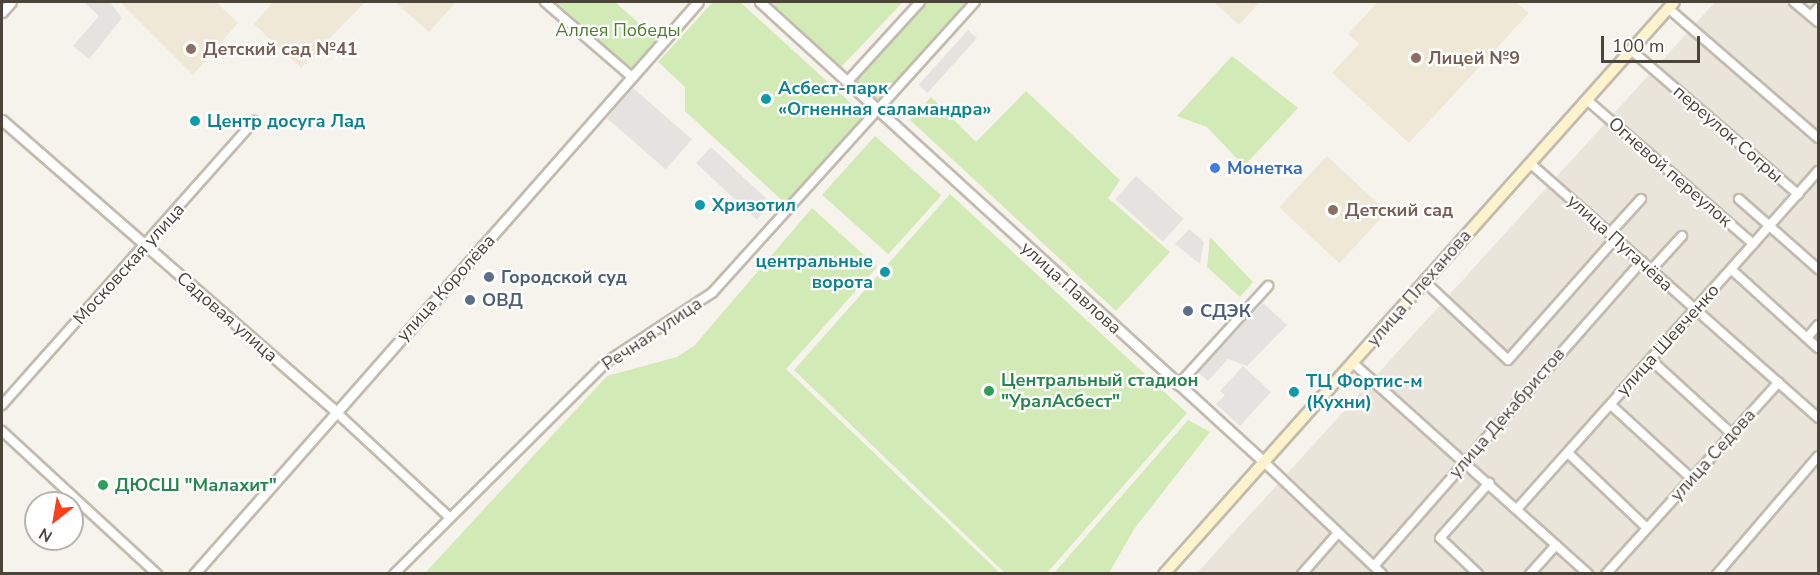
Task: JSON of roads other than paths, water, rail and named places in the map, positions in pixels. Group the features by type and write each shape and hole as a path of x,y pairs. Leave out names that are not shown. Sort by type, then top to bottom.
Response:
{"main road":[{"name":"улица Плеханова","path":"1164,573 1671,5"}],"street":[{"path":"2,12 11,2"},
{"path":"545,2 632,77"},
{"name":"улица Королёва","path":"194,573 698,2"},
{"name":"улица Павлова","path":"760,2 1263,461 1382,573"},
{"path":"847,82 920,2"},
{"name":"Речная улица","path":"394,573 608,361 712,293 975,2"},
{"path":"1794,2 1818,22"},
{"path":"1671,5 1818,138"},
{"path":"1811,16 1818,8"},
{"name":"переулок Согры","path":"1631,50 1798,194"},
{"name":"Огневой переулок","path":"1587,100 1753,244"},
{"name":"Садовая улица","path":"2,120 335,411 449,517"},
{"name":"Московская улица","path":"2,405 146,246 254,121"},
{"name":"улица Пугачёва","path":"1530,163 1818,418"},
{"name":"улица Шевченко","path":"1517,509 1818,171"},
{"path":"1424,281 1508,360 1641,199"},
{"name":"Огневой переулок","path":"1739,199 1818,270"},
{"path":"1651,270 1682,236"},
{"name":"улица Декабристов","path":"1374,566 1642,261"},
{"path":"1732,270 1818,348"},
{"path":"1178,385 1268,286"},
{"path":"1807,338 1818,325"},
{"path":"1651,360 1732,434"},
{"path":"1353,363 1588,573"},
{"name":"улица Седова","path":"1606,573 1779,382"},
{"path":"1611,405 1692,479"},
{"path":"2,431 157,573"},
{"path":"1568,453 1647,528"},
{"path":"1717,573 1818,456"},
{"path":"1478,573 1440,538 1489,483"},
{"path":"1302,573 1338,533"},
{"path":"1530,573 1556,545"}],"place":[{"name":"Детский сад №41","path":"191,49"},
{"name":"Лицей №9","path":"1416,58"},
{"name":"Асбест-парк «Огненная саламандра»","path":"766,99"},
{"name":"Центр досуга Лад","path":"195,121"},
{"name":"Монетка","path":"1215,168"},
{"name":"Хризотил","path":"700,205"},
{"name":"Детский сад","path":"1333,210"},
{"name":"центральные ворота","path":"885,272"},
{"name":"Городской суд","path":"489,277"},
{"name":"ОВД","path":"470,300"},
{"name":"СДЭК","path":"1188,311"},
{"name":"Центральный стадион \"УралАсбест\"","path":"989,391"},
{"name":"ТЦ Фортис-м (Кухни)","path":"1294,392"},
{"name":"ДЮСШ \"Малахит\"","path":"103,485"}],"park label":[{"name":"Аллея Победы","path":"618,30"}]}
